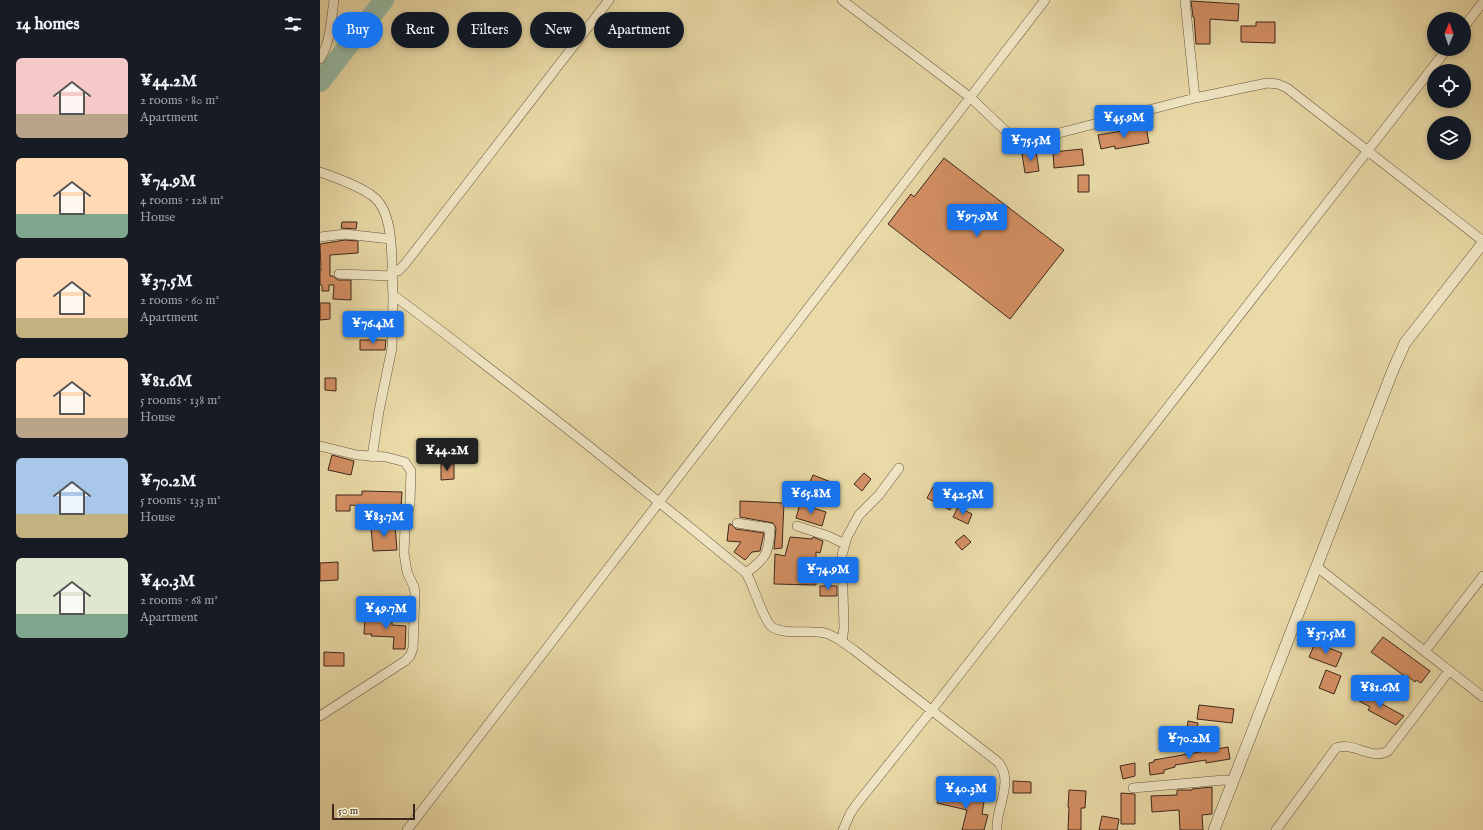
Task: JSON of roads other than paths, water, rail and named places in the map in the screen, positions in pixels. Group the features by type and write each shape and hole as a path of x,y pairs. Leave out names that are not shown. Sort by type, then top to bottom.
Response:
{"street":[{"path":"320,59 327,44 334,0"},
{"path":"339,274 392,274 398,271 405,264 609,0"},
{"path":"842,0 971,98 1012,137 1021,141 1028,141 1195,98 1267,83 1278,84 1287,88 1368,150 1483,242 1405,343 1393,370 1214,830"},
{"path":"407,830 1045,0"},
{"path":"1185,0 1195,98"},
{"path":"1471,18 1483,2"},
{"path":"843,830 856,805 931,712 1442,56"},
{"path":"320,172 367,192 376,198 387,216 390,239 393,295 392,348 377,418 372,456"},
{"path":"320,237 345,234 390,239"},
{"path":"393,295 531,400 746,572 770,625 780,630 822,632 833,636 854,650 931,712 991,756 1002,766 1005,783 996,830"},
{"path":"320,446 357,455 386,457 405,462 411,471 410,503 406,526 404,553 407,572 414,587 415,593 413,648 410,656 405,661 320,716"},
{"path":"842,642 844,627 842,561 845,544 859,515 879,495 899,468"},
{"path":"737,523 770,528 769,543 764,557 746,572"},
{"path":"797,526 807,528 845,544"},
{"path":"1317,567 1483,697"},
{"path":"1425,652 1483,576"},
{"path":"1276,830 1336,748 1341,745 1349,746 1379,754 1388,751 1449,671"},
{"path":"1133,788 1224,780 1234,781"}],"waterway":[{"path":"320,82 384,0"}]}
